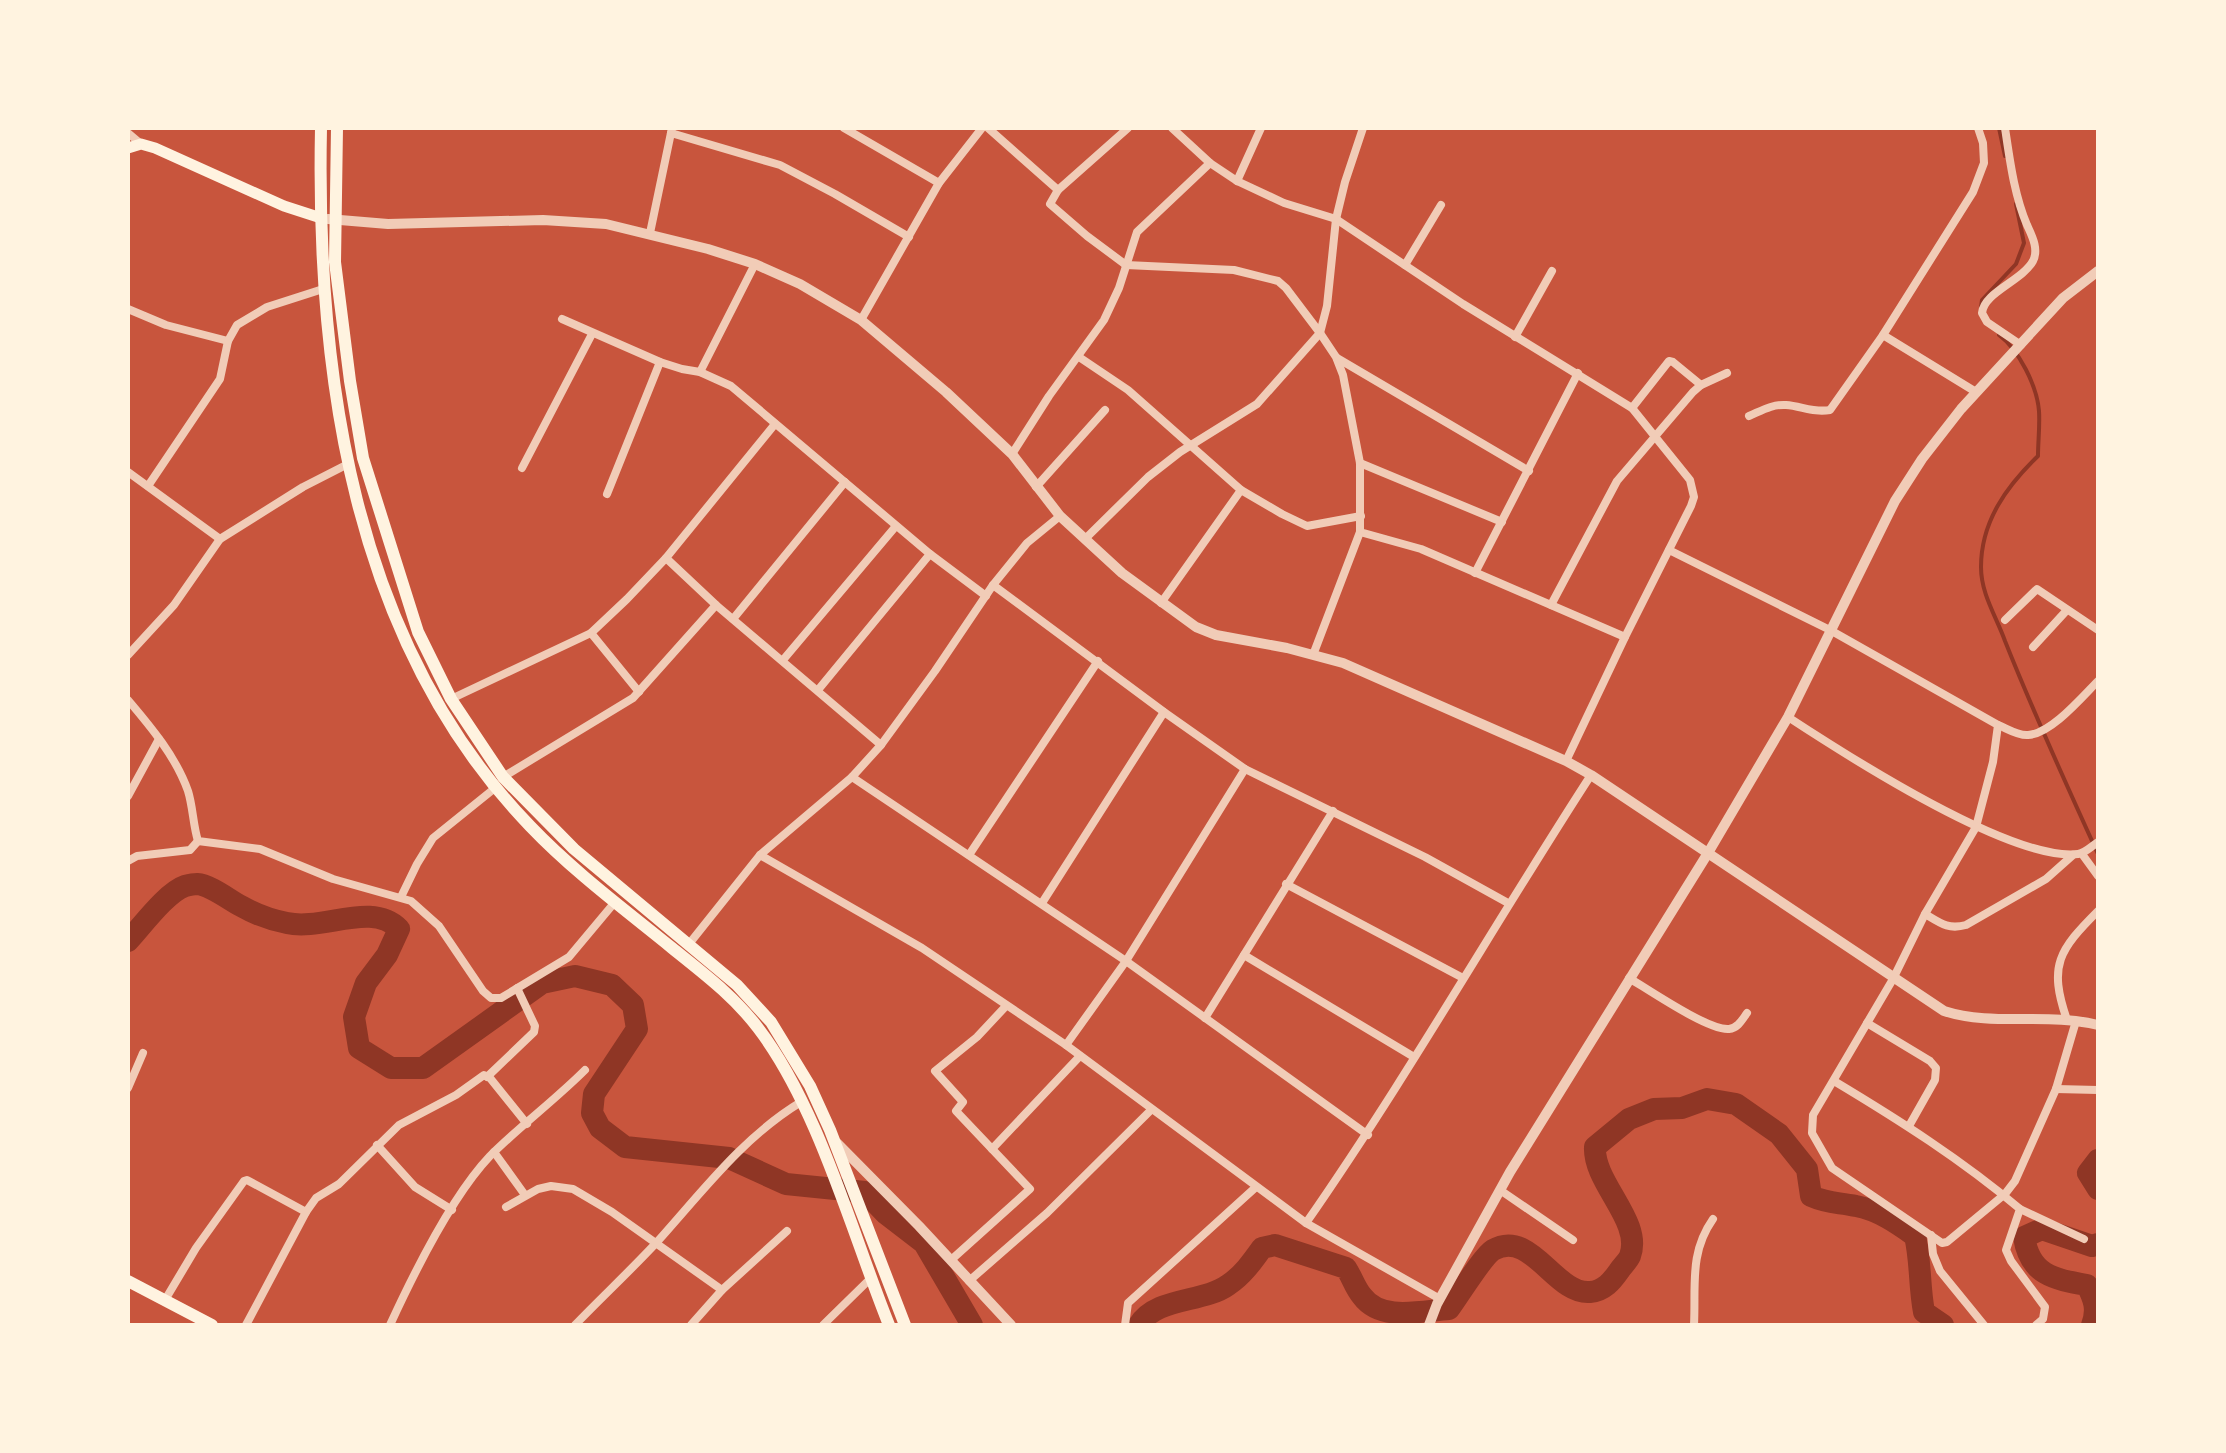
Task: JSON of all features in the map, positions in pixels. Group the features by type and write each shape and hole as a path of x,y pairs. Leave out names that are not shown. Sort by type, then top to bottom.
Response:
{"main road":[{"path":"321,128 323,289 334,386 348,464 377,567 402,637 453,731 495,788 548,845 715,982 759,1029 801,1102 905,1325"},
{"path":"337,128 335,220 338,295 363,458 412,616 451,699 503,777 574,849 737,985 771,1022 810,1086 835,1142 850,1187 871,1278 889,1325"},
{"path":"128,148 141,144 155,148 284,206 321,218"},
{"path":"128,1281 212,1325"}],"street":[{"path":"844,128 939,183"},
{"path":"861,320 939,183 982,128"},
{"path":"988,128 1058,190"},
{"path":"1128,128 1058,190 1050,204 1126,265 1234,270 1278,281 1336,357 1348,389 1360,463 1360,532 1313,655"},
{"path":"1172,128 1210,163 1237,181 1284,203 1336,219 1515,337 1632,408 1684,470 1693,488 1691,506 1566,761"},
{"path":"1237,181 1261,128"},
{"path":"1085,539 1148,477 1191,444 1257,404 1320,333 1327,306 1336,219 1363,128"},
{"path":"1749,416 1769,407 1785,405 1820,412 1830,410 1883,335 1973,192 1984,163 1978,128"},
{"path":"2005,128 2014,183 2035,252 2027,269 1986,301 1982,313 1987,322 2021,345"},
{"path":"650,233 672,130 780,165 909,237"},
{"path":"128,133 141,144"},
{"path":"1012,454 1113,303 1137,232 1210,163"},
{"path":"1405,265 1441,205"},
{"path":"321,218 388,224 563,220 606,224 650,233 755,264 800,284 861,320 946,392 1012,454 1060,516 1122,573 1205,632 1313,655 1377,676 1566,761 1944,1011 1968,1018 2071,1020 2098,1025"},
{"path":"700,372 755,264"},
{"path":"1515,337 1552,271"},
{"path":"1429,1322 1500,1190 1788,717 1895,501 1922,459 1976,392 2063,298 2098,271"},
{"path":"148,486 220,379 228,341 237,325 253,313 323,289"},
{"path":"128,309 166,325 228,341"},
{"path":"562,319 660,362 700,372 731,386 896,526 986,596"},
{"path":"522,468 592,334"},
{"path":"1883,335 1976,392"},
{"path":"1079,357 1128,390 1241,490 1282,514 1307,526 1361,516"},
{"path":"1336,357 1529,471"},
{"path":"1632,408 1669,361 1701,385"},
{"path":"607,494 660,362"},
{"path":"1475,573 1578,373"},
{"path":"1551,605 1617,481 1701,385 1727,373"},
{"path":"1036,487 1105,410"},
{"path":"451,699 591,633 666,558 775,424"},
{"path":"1360,463 1502,522"},
{"path":"128,655 174,605 220,539 303,487 348,464"},
{"path":"128,472 220,539"},
{"path":"733,619 845,482"},
{"path":"1161,603 1241,490"},
{"path":"689,944 760,855 852,777 881,745 993,585 1027,543 1060,516"},
{"path":"783,660 896,526"},
{"path":"1360,532 1421,549 1625,637"},
{"path":"1669,550 1830,630 1998,725 2023,735 2049,726 2098,681"},
{"path":"818,690 930,554"},
{"path":"666,558 716,605 881,745"},
{"path":"993,585 1245,769 1425,857 1508,903"},
{"path":"2005,620 2036,589 2098,630"},
{"path":"503,777 639,692 716,605"},
{"path":"2033,647 2067,610"},
{"path":"591,633 639,692"},
{"path":"969,855 1098,661"},
{"path":"128,700 159,739 188,791 198,841"},
{"path":"1042,903 1164,712"},
{"path":"1788,717 1976,827 2048,853 2081,853"},
{"path":"1998,725 1993,762 1976,827 1925,914 1893,979 1813,1115 1810,1126 1825,1159 1837,1172 1942,1243 2005,1194 2023,1165 2056,1089 2071,1020 2057,984 2060,961 2070,939 2098,911"},
{"path":"128,796 159,739"},
{"path":"1066,1045 1126,961 1245,769"},
{"path":"1306,1223 1368,1135 1508,903 1591,775"},
{"path":"852,777 1126,961 1368,1135"},
{"path":"401,897 433,838 495,788"},
{"path":"1205,1018 1333,811"},
{"path":"128,861 137,856 190,850 198,841"},
{"path":"198,841 251,847 333,879 401,897 419,906 439,926 488,996 501,998 569,957 615,902"},
{"path":"1925,914 1945,926 1966,925 2046,879 2098,842"},
{"path":"2081,853 2098,876"},
{"path":"760,855 922,948 1066,1045 1306,1223 1438,1302"},
{"path":"1286,884 1463,978"},
{"path":"1244,955 1414,1057"},
{"path":"1629,978 1713,1026 1731,1029 1747,1013"},
{"path":"487,1077 534,1032 535,1026 517,988"},
{"path":"951,1260 1030,1189 956,1111 963,1102 935,1071 977,1037 1006,1006"},
{"path":"1867,1023 1930,1061 1936,1068 1935,1080 1909,1126"},
{"path":"128,1088 143,1053"},
{"path":"992,1149 1080,1056"},
{"path":"390,1325 405,1293 477,1171 585,1070"},
{"path":"246,1325 316,1198 339,1184 377,1145 411,1117 456,1095 481,1076 487,1077 527,1124"},
{"path":"1834,1081 1909,1126 2005,1194 2020,1209 2084,1239"},
{"path":"2056,1089 2098,1090"},
{"path":"575,1325 655,1244 735,1155 768,1124 801,1102"},
{"path":"969,1281 1047,1213 1151,1110"},
{"path":"835,1142 1011,1325"},
{"path":"377,1145 415,1187 452,1210"},
{"path":"494,1152 525,1195"},
{"path":"165,1300 196,1248 244,1181 306,1212"},
{"path":"506,1207 525,1195 551,1186 573,1189 612,1212 722,1290"},
{"path":"1125,1325 1128,1303 1256,1187"},
{"path":"1500,1190 1573,1240"},
{"path":"2020,1209 2006,1250 2045,1307 2043,1319 2036,1325"},
{"path":"1694,1325 1695,1258 1699,1242 1713,1219"},
{"path":"691,1325 722,1290 787,1231"},
{"path":"1931,1235 1933,1254 1940,1271 1984,1325"},
{"path":"823,1325 871,1278"}],"waterway":[{"path":"1999,128 2005,156"},
{"path":"1981,307 1982,300 2016,264 2024,243 2016,204"},
{"path":"1999,335 2020,359 2035,391 2039,411 2038,456 2006,492 1991,520 1982,550 1983,586 2027,695 2098,854"},
{"path":"128,941 170,895 185,886 196,884 214,890 257,914 287,923 361,917 388,921 399,929 387,955 366,983 354,1017 359,1048 391,1068 423,1068 542,983 575,976 612,985 633,1005 637,1029 594,1094 592,1113 600,1128 625,1147 729,1158 786,1184 865,1192 885,1213 924,1243 972,1325"},
{"path":"1139,1325 1157,1309 1218,1291 1242,1273 1262,1248 1275,1245 1346,1268 1370,1304 1390,1312 1449,1309 1489,1254 1507,1246 1531,1254 1565,1284 1577,1290 1599,1290 1628,1260 1632,1243 1630,1229 1601,1174 1595,1147 1629,1119 1654,1109 1682,1108 1707,1099 1736,1104 1779,1134 1807,1169 1811,1196 1872,1211 1915,1236 1924,1312 1943,1325"},
{"path":"2098,1160 2088,1173 2098,1189"},
{"path":"2092,1325 2094,1304 2087,1285 2045,1273 2032,1260 2024,1237 2042,1229 2092,1246 2098,1244"}]}
